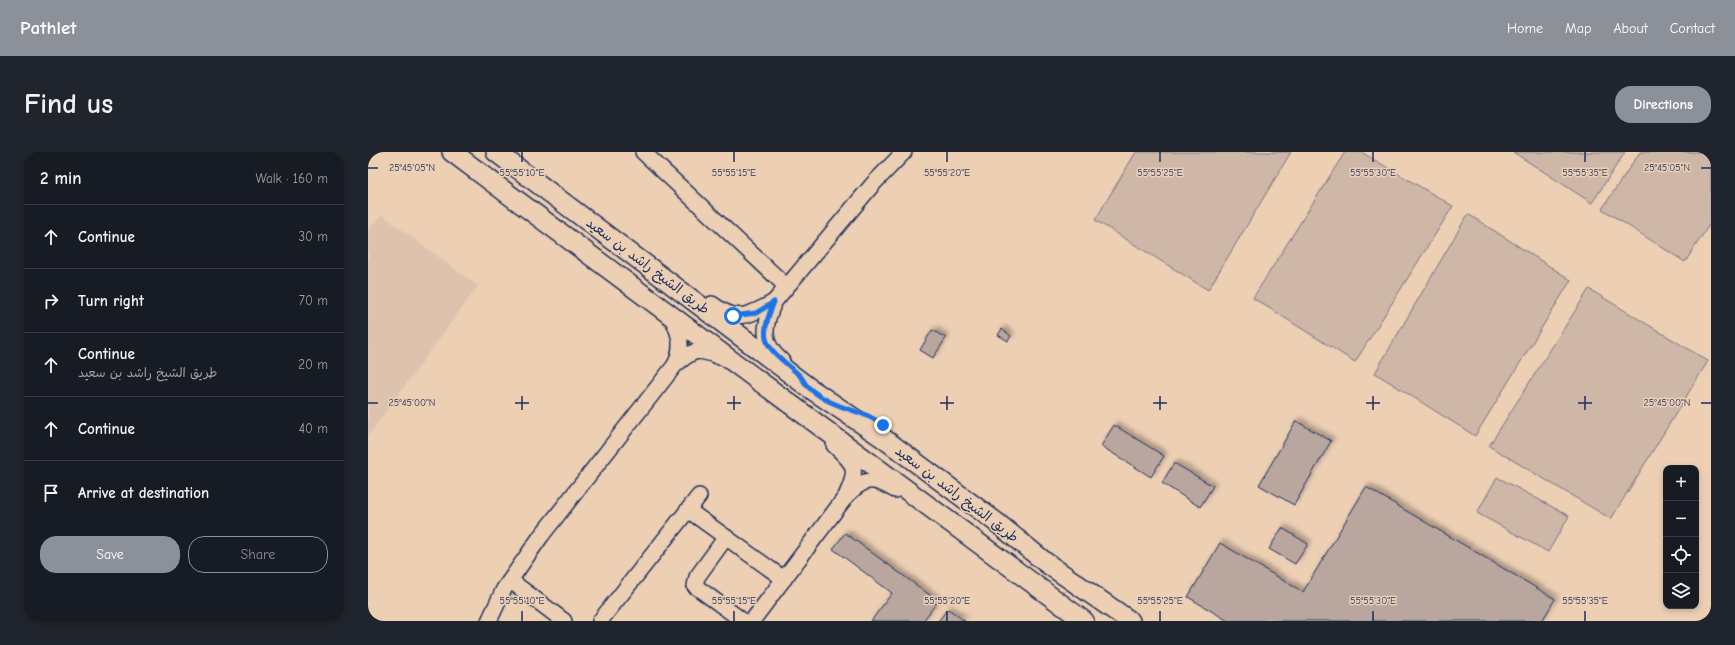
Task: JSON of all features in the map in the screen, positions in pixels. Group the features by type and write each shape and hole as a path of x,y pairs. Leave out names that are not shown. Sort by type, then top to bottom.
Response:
{"main road":[{"name":"طريق الشيخ راشد بن سعيد","path":"452,152 732,362 925,502 1084,621"},
{"name":"طريق الشيخ راشد بن سعيد","path":"496,152 808,387 883,438 996,522 1045,562 1130,621"},
{"path":"816,423 867,451 874,450 883,438"}],"street":[{"path":"505,152 559,200"},
{"path":"643,152 786,286"},
{"path":"808,387 799,375 775,355 769,346 766,322 774,302 873,184 904,152"},
{"path":"664,278 679,283 722,312 733,316 756,313 774,302"},
{"path":"489,621 504,589 541,536 675,364 679,357 680,336 671,315"},
{"path":"675,364 693,351 698,350 732,362"},
{"path":"816,423 825,436 852,465 854,477 847,495"},
{"path":"752,621 847,495 861,483 873,480 880,481 910,497 925,502"},
{"path":"600,621 699,496"},
{"path":"688,510 784,579"},
{"path":"726,537 697,577 695,586 743,621"},
{"path":"511,581 564,621"}],"shaded area":[{"path":"1136,152 1291,152 1208,290 1095,220"},
{"path":"1345,152 1361,152 1453,206 1355,362 1253,298"},
{"path":"1513,152 1625,152 1592,203"},
{"path":"1640,152 1711,152 1711,222 1685,262 1602,209"},
{"path":"1468,214 1571,280 1475,436 1375,373"},
{"path":"382,215 478,286 368,436 368,229"},
{"path":"1589,289 1708,361 1611,519 1489,446"},
{"path":"1497,477 1569,516 1548,552 1477,513"}],"building":[{"path":"1002,329 1011,336 1008,341 998,335"},
{"path":"932,330 946,338 933,358 920,350"},
{"path":"1296,421 1331,441 1294,505 1259,485"},
{"path":"1114,425 1164,456 1151,477 1101,446"},
{"path":"1174,463 1213,486 1200,507 1162,483"},
{"path":"1366,487 1555,599 1542,621 1228,621 1188,597 1220,543 1303,592"},
{"path":"1282,528 1308,544 1295,564 1269,549"},
{"path":"845,533 938,601 923,621 871,621 892,593 833,549"},
{"path":"948,609 965,621 938,621"}],"route":[{"path":"733,316 756,313 774,302 767,316 766,329 769,346 775,355 799,375 808,387 831,403 873,417 883,425"}]}
